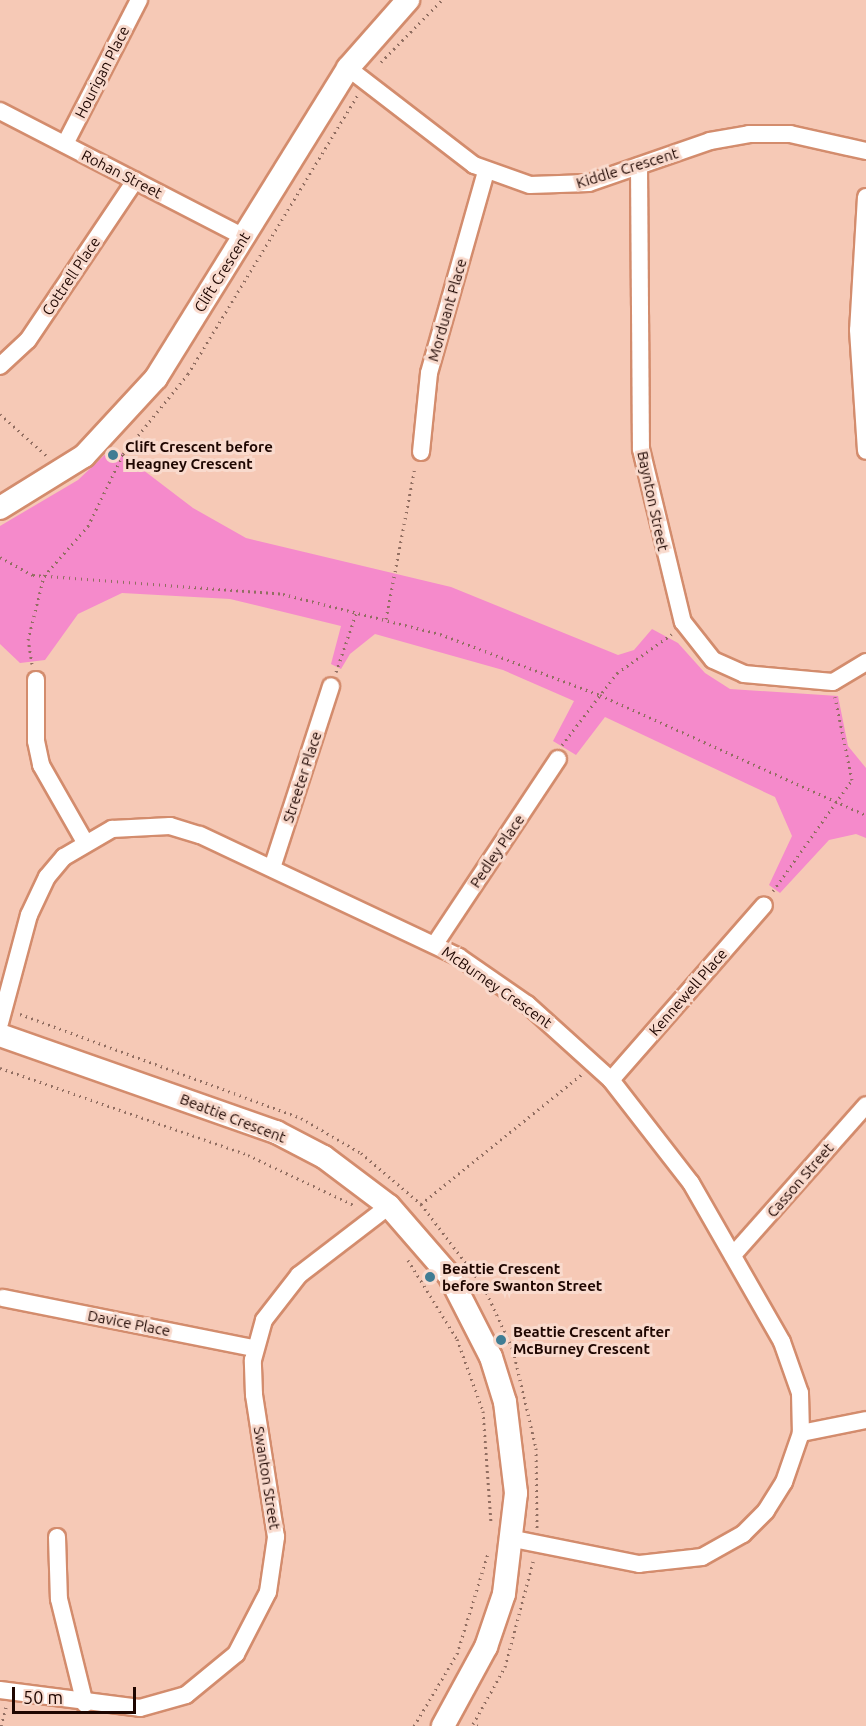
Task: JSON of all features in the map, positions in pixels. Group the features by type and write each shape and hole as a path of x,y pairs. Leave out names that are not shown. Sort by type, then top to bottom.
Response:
{"street":[{"name":"Hourigan Place","path":"65,144 139,0"},
{"name":"Clift Crescent","path":"0,508 84,456 123,419 156,378 348,68 408,0"},
{"name":"Kiddle Crescent","path":"348,68 486,172 530,186 560,187 749,134 790,134 866,151"},
{"name":"Rohan Street","path":"0,111 244,237"},
{"name":"Baynton Street","path":"639,166 641,449 683,622 696,643 723,666 744,674 833,682"},
{"name":"Morduant Place","path":"421,452 429,373 486,172"},
{"name":"Cottrell Place","path":"0,366 28,340 135,181"},
{"path":"866,197 858,330 866,451"},
{"path":"833,682 866,662"},
{"path":"36,680 36,741 41,765 85,842"},
{"name":"Streeter Place","path":"272,868 331,686"},
{"name":"Pedley Place","path":"435,944 558,759"},
{"name":"McBurney Crescent","path":"0,1023 40,889 64,857 85,842 112,829 171,826 272,868 435,944 527,1004 611,1080 673,1155 733,1255 794,1367 801,1433 784,1482 766,1511 743,1534 702,1557 639,1564 514,1539"},
{"name":"Kennewell Place","path":"611,1080 764,905"},
{"name":"Beattie Crescent","path":"0,1035 276,1132 331,1162 388,1214 449,1275 491,1357 513,1447 514,1539 486,1647 443,1726"},
{"name":"Casson Street","path":"733,1255 866,1105"},
{"name":"Swanton Street","path":"0,1690 85,1704 140,1708 186,1695 225,1666 255,1625 268,1592 276,1537 254,1395 254,1348 279,1295 388,1214"},
{"name":"Davice Place","path":"3,1298 254,1348"},
{"path":"801,1433 866,1420"},
{"path":"57,1538 59,1599 85,1704"}],"path":[{"path":"376,67 442,0"},
{"path":"36,680 28,640 44,576 88,526 123,453 188,374 356,97"},
{"path":"0,414 49,458"},
{"path":"117,447 123,453"},
{"path":"386,619 421,452"},
{"path":"0,557 22,573 44,576 250,588 357,611 471,644 600,695 866,815"},
{"path":"331,686 357,611"},
{"path":"558,759 564,738 617,673 683,622"},
{"path":"764,905 774,885 840,803 852,780 833,682"},
{"path":"15,1009 301,1118 361,1154 421,1204 484,1287 513,1350 532,1414 540,1479 536,1531 542,1534"},
{"path":"0,1068 248,1155 388,1214 421,1204 587,1069 583,1065"},
{"path":"403,1253 452,1329 476,1391 489,1451 491,1527"},
{"path":"414,1726 457,1654 479,1594 489,1546"}],"shaded area":[{"path":"113,447 193,508 246,538 451,587 618,655 634,650 652,629 678,643 705,673 730,689 838,696 848,746 866,768 866,838 856,834 829,840 780,893 769,885 792,836 775,797 605,717 576,755 553,741 574,701 503,670 375,634 350,654 341,669 331,664 341,626 230,599 122,593 78,614 45,660 20,663 0,644 0,526 78,480"}],"place":[{"name":"Clift Crescent before Heagney Crescent","path":"113,455"},
{"name":"Beattie Crescent before Swanton Street","path":"430,1277"},
{"name":"Beattie Crescent after McBurney Crescent","path":"501,1340"}]}
